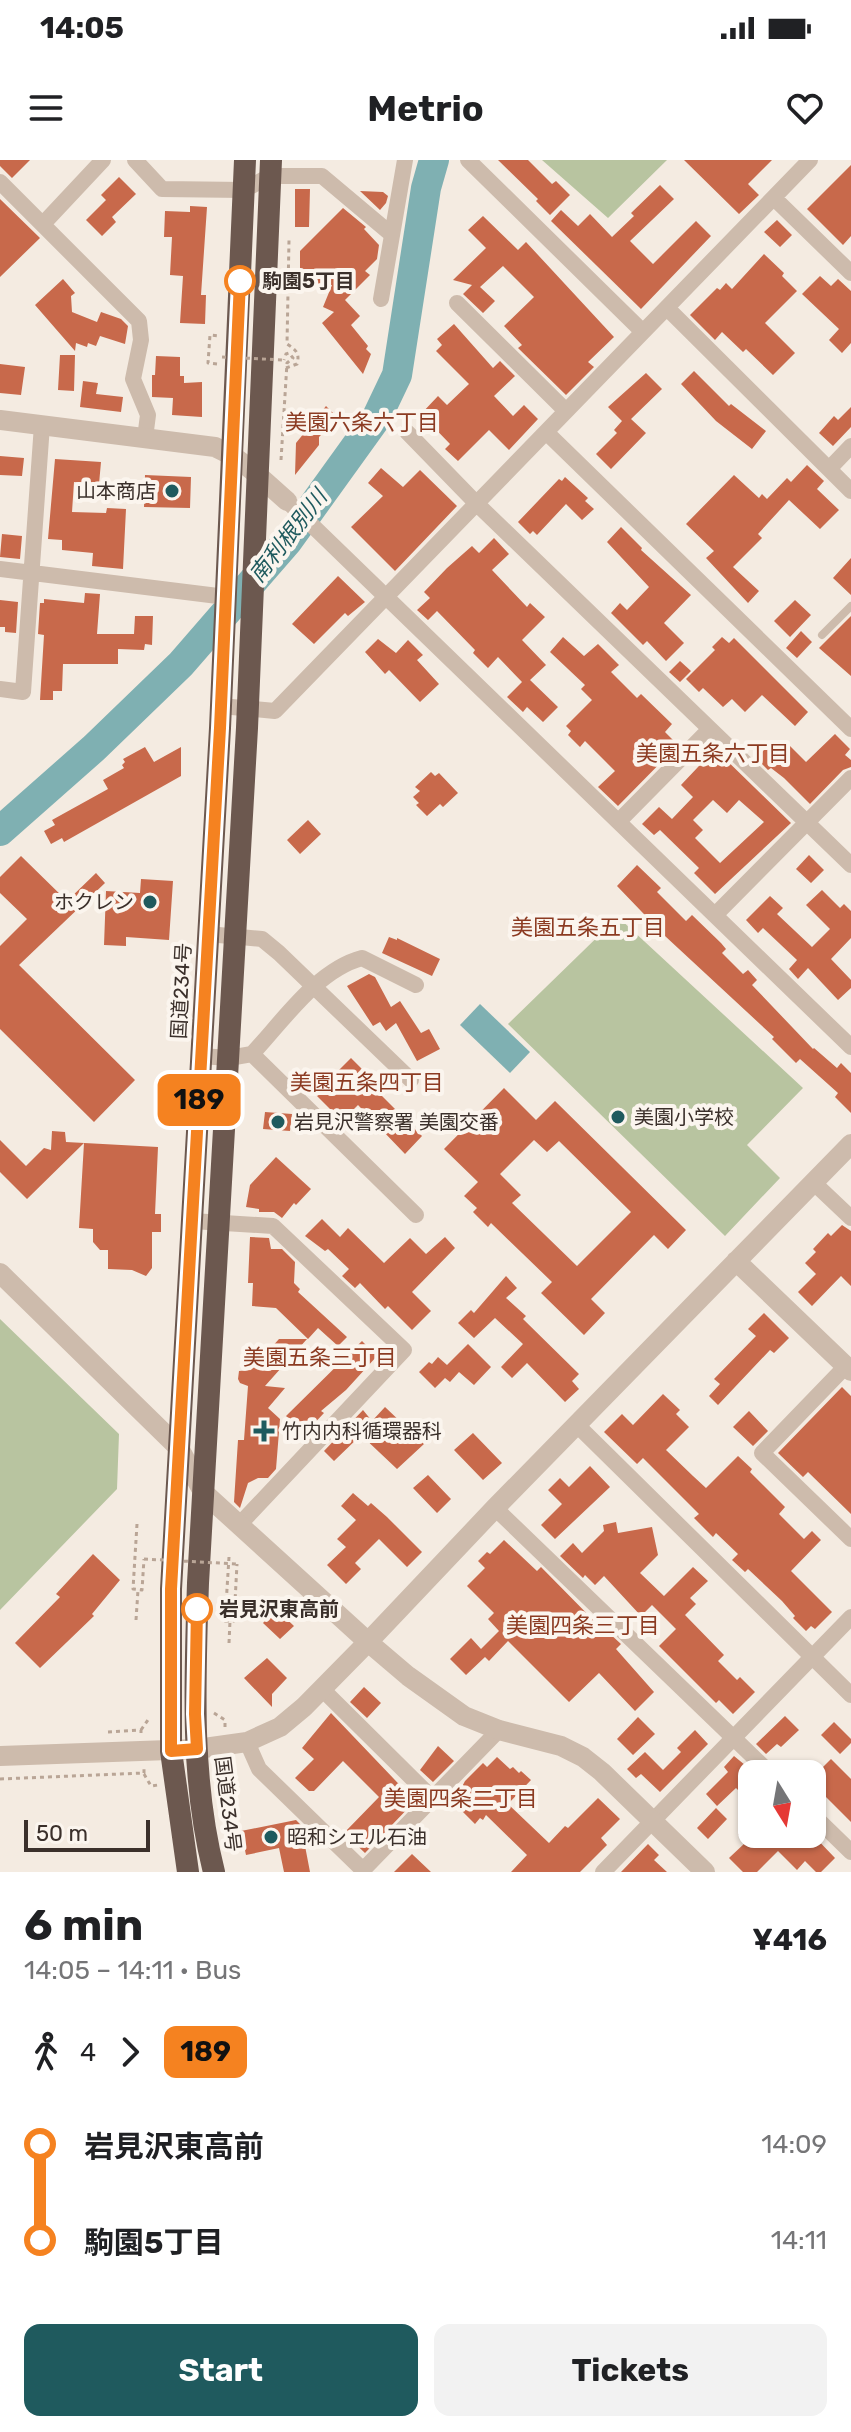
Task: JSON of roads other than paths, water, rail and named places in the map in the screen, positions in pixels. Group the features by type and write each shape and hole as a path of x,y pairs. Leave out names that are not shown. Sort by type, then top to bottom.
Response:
{"highway":[{"name":"国道234号","path":"188,1872 176,1804 171,1751 170,1618 221,706 245,160"},
{"name":"国道234号","path":"214,1872 201,1796 197,1749 196,1654 252,629 271,168"}],"street":[{"path":"43,224 103,160"},
{"path":"135,160 162,189 244,190 271,168 322,176 391,234"},
{"path":"381,299 405,160"},
{"path":"468,160 643,332"},
{"path":"221,706 275,711 810,160"},
{"path":"0,182 139,321 141,340 133,379 148,415 145,438"},
{"path":"774,198 851,273"},
{"path":"457,303 566,411"},
{"path":"667,308 851,491"},
{"path":"0,420 215,447 258,473 851,1047"},
{"path":"0,689 23,692 42,425"},
{"path":"407,432 477,504 851,865"},
{"path":"546,432 851,729"},
{"path":"829,469 851,446"},
{"path":"0,569 226,597"},
{"path":"619,821 710,729"},
{"path":"716,914 851,778"},
{"path":"208,934 262,939 411,1080"},
{"path":"201,1056 229,1058 252,1054 314,988 345,963 362,958 416,985"},
{"path":"252,1054 416,1215"},
{"path":"0,1756 197,1749 247,1742 280,1727 322,1689 851,1144"},
{"path":"813,1182 851,1218"},
{"path":"192,1221 273,1226 404,1350 239,1525"},
{"path":"736,1261 849,1369 762,1453 851,1539"},
{"path":"0,1273 179,1448 203,1492 408,1676 464,1716 499,1730 561,1746 583,1757 705,1872"},
{"path":"577,1425 851,1695"},
{"path":"495,1508 756,1760"},
{"path":"603,1872 851,1617"},
{"path":"322,1689 433,1799"},
{"path":"247,1742 259,1769 363,1871 499,1730"},
{"path":"826,1828 851,1852"}],"lane":[{"path":"822,635 851,606"}],"water":[{"path":"480,1004 530,1052 510,1073 460,1025"}],"waterway":[{"name":"南利根別川","path":"0,831 94,748 181,664 287,542 377,417 397,375 426,188 434,160"}],"place":[{"name":"駒園5丁目","path":"240,281"},
{"name":"山本商店","path":"172,491"},
{"name":"ホクレン","path":"150,902"},
{"name":"美園小学校","path":"618,1117"},
{"name":"岩見沢警察署 美園交番","path":"278,1122"},
{"name":"竹内内科循環器科","path":"264,1431"},
{"name":"岩見沢東高前","path":"197,1609"},
{"name":"昭和シェル石油","path":"271,1837"}],"district":[{"name":"美園六条六丁目","path":"362,422"},
{"name":"美園五条六丁目","path":"713,753"},
{"name":"美園五条五丁目","path":"588,927"},
{"name":"美園五条四丁目","path":"367,1082"},
{"name":"美園五条三丁目","path":"320,1357"},
{"name":"美園四条三丁目","path":"583,1625"},
{"name":"美園四条二丁目","path":"461,1798"}]}
